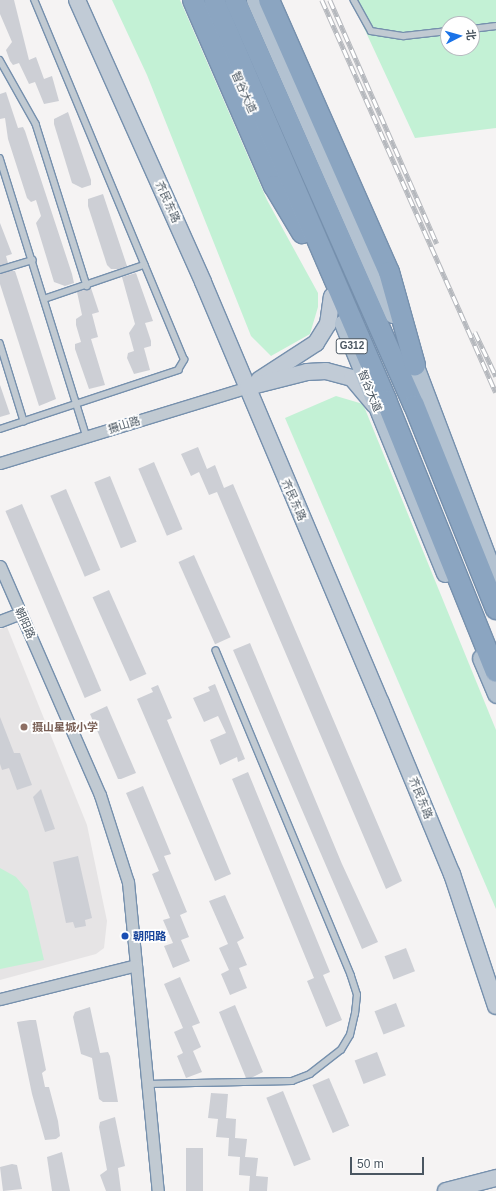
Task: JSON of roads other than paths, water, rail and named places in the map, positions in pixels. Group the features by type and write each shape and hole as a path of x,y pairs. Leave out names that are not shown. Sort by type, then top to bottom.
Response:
{"highway":[{"path":"193,0 274,186 313,251"},
{"name":"智谷大道","path":"214,0 386,400 495,670"},
{"name":"G312","path":"235,0 414,405 495,606"},
{"path":"268,0 356,191 389,272 415,365"}],"main road":[{"name":"智谷大道","path":"204,0 332,296 376,406 496,694"},
{"path":"255,0 415,365 496,581"}],"street":[{"name":"齐民东路","path":"77,0 248,387 452,874 496,1006"},
{"path":"248,387 316,343 328,324 332,296"},
{"path":"248,387 307,372 326,371 352,378 376,406"},
{"name":"摄山路","path":"0,463 248,387"},
{"name":"朝阳路","path":"0,566 118,843 128,882 158,1191"},
{"path":"0,621 21,613"},
{"path":"0,999 136,965"},
{"path":"446,1191 496,1178"}],"lane":[{"path":"0,429 178,370 184,360 34,0"},
{"path":"354,0 371,31 404,36 440,32"},
{"path":"480,28 496,26"},
{"path":"0,60 36,124 88,286"},
{"path":"0,158 87,437"},
{"path":"0,270 32,260"},
{"path":"44,299 88,286 144,265"},
{"path":"0,343 24,421"},
{"path":"148,1084 292,1081 310,1074 341,1050 350,1035 355,1014 356,995 351,976 216,651"}],"railway":[{"path":"322,0 496,392"},
{"path":"330,0 437,244"},
{"path":"475,332 496,376"}],"place":[{"name":"摄山星城小学","path":"24,727"},
{"name":"朝阳路","path":"125,936"}]}
